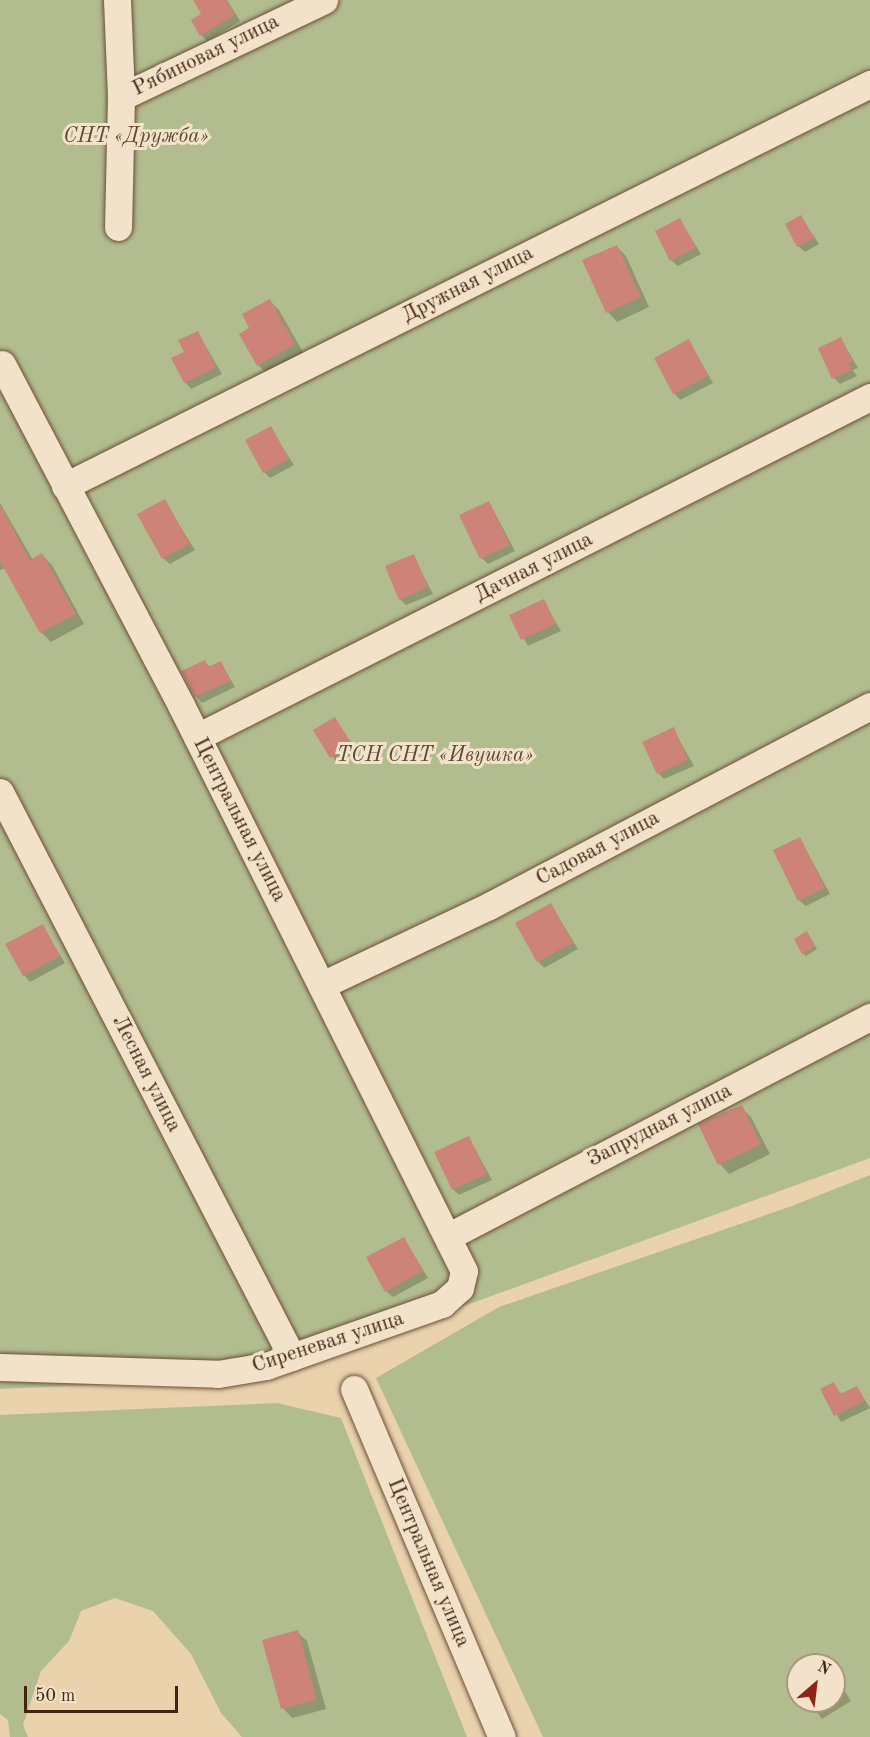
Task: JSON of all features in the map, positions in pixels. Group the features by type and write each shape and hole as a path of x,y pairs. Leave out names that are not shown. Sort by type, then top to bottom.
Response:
{"street":[{"path":"117,0 121,97 118,227"},
{"name":"Рябиновая улица","path":"121,97 324,0"},
{"name":"Дружная улица","path":"65,486 870,84"},
{"name":"Центральная улица","path":"2,364 196,737 449,1236 461,1261 464,1280"},
{"name":"Дачная улица","path":"196,737 870,397"},
{"name":"Садовая улица","path":"322,985 489,906 870,706"},
{"name":"Лесная улица","path":"0,792 292,1357"},
{"name":"Запрудная улица","path":"449,1236 870,1017"},
{"name":"Сиреневая улица","path":"0,1367 218,1374 266,1366 429,1311 442,1304 464,1280"},
{"name":"Центральная улица","path":"354,1389 502,1737"}],"green space":[{"name":"ТСН СНТ «Ивушка»","path":"0,0 870,0 870,1158 297,1367 227,1379 0,1389"},
{"path":"870,1175 870,1737 543,1737 376,1378 499,1307 792,1206"},
{"path":"277,1403 341,1418 467,1737 242,1737 221,1713 191,1654 153,1611 115,1598 81,1611 69,1641 41,1671 23,1725 28,1737 10,1737 8,1720 0,1714 0,1415"}],"building":[{"path":"193,0 226,0 235,15 200,36 191,20 201,14"},
{"path":"801,215 814,238 797,247 785,224"},
{"path":"680,218 696,248 670,261 655,231"},
{"path":"617,245 641,297 606,313 582,260"},
{"path":"270,299 295,344 257,366 239,334 249,328 242,314"},
{"path":"198,331 216,368 184,383 171,358 184,352 178,340"},
{"path":"841,337 853,362 848,364 852,370 832,379 818,348"},
{"path":"689,339 708,376 673,394 654,358"},
{"path":"271,426 289,459 263,473 245,440"},
{"path":"165,499 190,544 162,559 137,514"},
{"path":"489,501 510,545 480,559 459,515"},
{"path":"0,505 30,560 42,553 76,614 40,633 0,561"},
{"path":"414,554 428,587 399,600 385,566"},
{"path":"544,599 556,624 521,640 509,615"},
{"path":"205,660 208,667 221,661 230,681 195,697 181,671"},
{"path":"335,717 352,745 330,758 313,730"},
{"path":"674,727 688,760 657,774 642,742"},
{"path":"800,837 825,888 798,901 773,850"},
{"path":"551,903 573,943 537,962 515,923"},
{"path":"43,924 60,956 23,976 5,944"},
{"path":"807,931 815,946 802,954 794,939"},
{"path":"742,1105 761,1144 718,1165 698,1124"},
{"path":"469,1136 487,1174 452,1190 434,1152"},
{"path":"404,1237 423,1271 385,1292 366,1257"},
{"path":"834,1382 840,1394 857,1386 865,1401 834,1416 820,1389"},
{"path":"298,1630 317,1700 281,1709 262,1640"}],"park label":[{"name":"СНТ «Дружба»","path":"136,137"}]}
